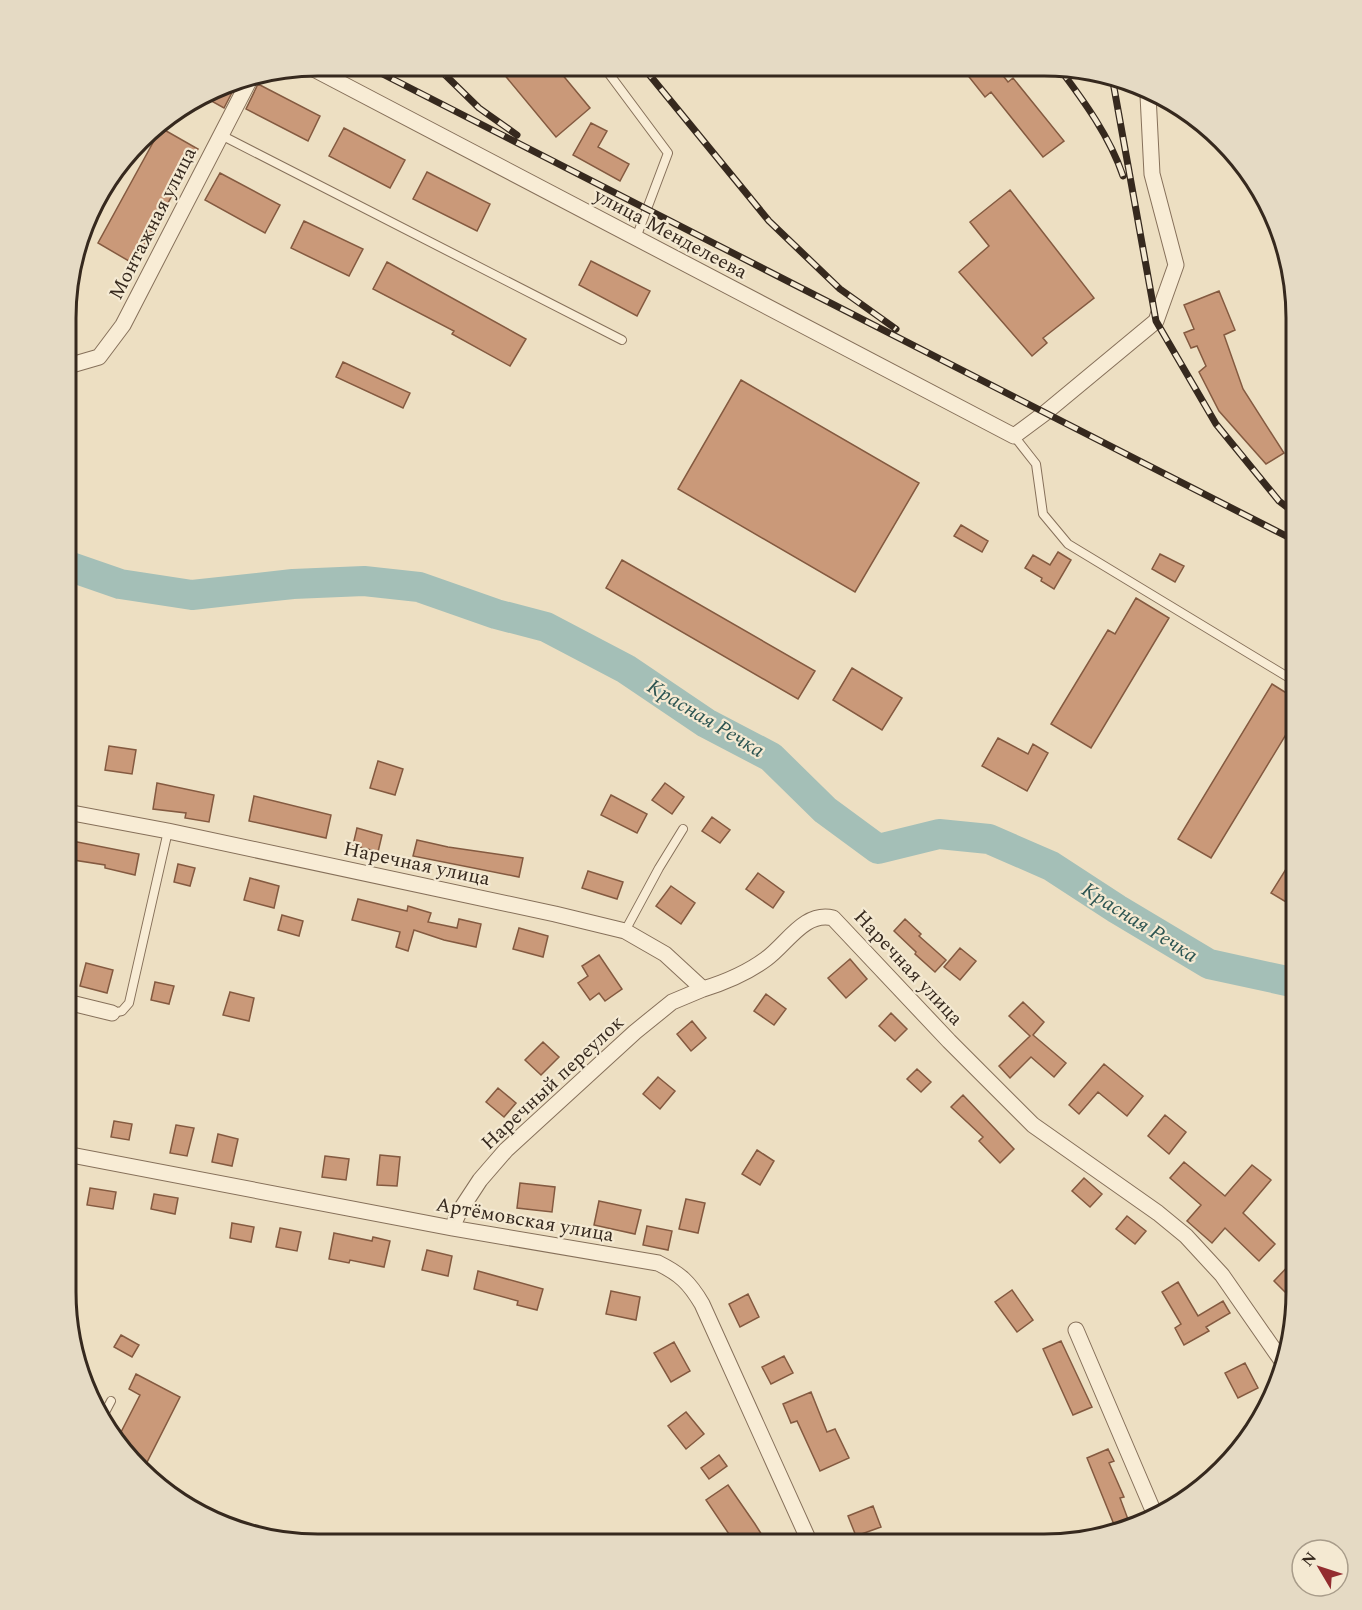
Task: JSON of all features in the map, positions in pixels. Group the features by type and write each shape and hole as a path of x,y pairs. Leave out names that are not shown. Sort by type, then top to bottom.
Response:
{"street":[{"name":"улица Менделеева","path":"325,76 1014,436"},
{"name":"Монтажная улица","path":"76,364 99,357 123,325 245,88"},
{"path":"1014,436 1156,321 1176,265 1152,174 1148,100"},
{"name":"Наречная улица","path":"76,814 544,911 625,931 665,954 703,989 734,979 767,959 805,922 824,915 834,918 949,1041 1033,1125 1158,1212 1186,1236 1222,1275 1277,1354"},
{"name":"Наречный переулок","path":"452,1228 459,1212 480,1180 506,1150 635,1032 672,1002 703,989"},
{"path":"76,1004 112,1013"},
{"name":"Артёмовская улица","path":"76,1156 452,1228 658,1263 686,1280 702,1304 806,1534"},
{"path":"1076,1330 1152,1508"}],"lane":[{"path":"611,76 668,153 636,238"},
{"path":"221,135 622,340"},
{"path":"1014,436 1036,464 1043,514 1068,543 1286,676"},
{"path":"625,931 683,829"},
{"path":"112,1013 122,1011 129,1002 168,831"},
{"path":"107,1409 111,1401"}],"building":[{"path":"505,76 563,76 590,108 556,137"},
{"path":"968,76 1003,76 1008,82 1013,78 1064,141 1043,157 991,92 985,97"},
{"path":"259,84 320,116 308,141 246,109"},
{"path":"232,93 224,108 211,101"},
{"path":"591,123 607,131 598,147 629,164 620,181 573,155"},
{"path":"344,128 405,160 390,188 329,156"},
{"path":"166,131 198,149 134,264 98,243 154,141"},
{"path":"427,172 490,204 477,231 413,199"},
{"path":"220,173 280,205 265,233 205,200"},
{"path":"1010,190 1094,298 1043,338 1047,343 1032,356 959,272 989,246 970,222"},
{"path":"304,221 363,249 349,276 291,248"},
{"path":"591,261 650,291 637,316 579,285"},
{"path":"387,262 526,339 510,366 452,334 454,331 373,289"},
{"path":"1219,291 1235,330 1224,335 1243,389 1284,453 1266,464 1219,411 1199,372 1206,366 1197,346 1191,348 1184,333 1194,329 1184,305"},
{"path":"343,362 410,393 403,408 336,377"},
{"path":"741,380 919,483 855,592 678,489"},
{"path":"961,525 988,541 982,552 954,536"},
{"path":"1058,552 1071,560 1054,589 1041,581 1042,578 1025,568 1033,555 1050,565"},
{"path":"1160,554 1184,566 1175,582 1152,569"},
{"path":"622,560 815,671 798,699 606,588"},
{"path":"1136,598 1169,618 1091,748 1051,724 1108,630 1115,634"},
{"path":"852,668 902,698 882,730 833,700"},
{"path":"1272,684 1286,693 1286,734 1211,858 1178,839"},
{"path":"998,738 1028,754 1033,744 1048,753 1027,791 982,766"},
{"path":"109,746 136,750 132,774 105,770"},
{"path":"378,761 403,769 395,795 370,788"},
{"path":"157,783 214,795 209,822 185,818 186,813 153,809"},
{"path":"665,783 684,797 672,814 652,800"},
{"path":"611,795 647,814 637,833 601,815"},
{"path":"254,796 331,815 326,838 249,821"},
{"path":"712,817 730,830 720,843 702,831"},
{"path":"357,828 382,835 378,852 353,845"},
{"path":"417,840 523,858 519,877 413,856"},
{"path":"76,842 139,854 135,875 105,868 105,865 76,860"},
{"path":"178,864 195,868 190,886 174,882"},
{"path":"1286,869 1286,902 1271,893"},
{"path":"588,871 623,882 617,899 582,888"},
{"path":"758,873 784,892 773,908 746,889"},
{"path":"250,878 279,886 274,908 244,900"},
{"path":"671,886 695,903 681,924 656,906"},
{"path":"358,899 407,911 408,906 431,913 428,922 457,928 459,919 481,924 476,947 414,930 408,951 396,947 400,932 352,920"},
{"path":"282,915 303,921 299,936 278,930"},
{"path":"905,919 921,934 919,936 946,960 935,972 894,931"},
{"path":"519,928 548,936 543,957 513,949"},
{"path":"960,948 976,961 960,980 944,967"},
{"path":"599,955 622,989 605,1001 599,993 590,1000 578,983 588,976 582,966"},
{"path":"850,959 867,979 846,998 828,978"},
{"path":"86,963 113,970 107,993 80,986"},
{"path":"155,982 174,986 169,1004 151,1000"},
{"path":"230,992 254,998 249,1021 223,1015"},
{"path":"766,994 786,1009 774,1025 754,1011"},
{"path":"1023,1002 1044,1022 1033,1035 1066,1063 1054,1077 1031,1057 1010,1078 999,1066 1030,1036 1009,1016"},
{"path":"891,1013 907,1029 895,1041 879,1026"},
{"path":"692,1021 706,1038 691,1051 677,1034"},
{"path":"543,1042 559,1057 541,1075 525,1060"},
{"path":"1104,1064 1143,1096 1127,1116 1098,1092 1079,1114 1069,1105"},
{"path":"917,1069 931,1082 921,1092 907,1079"},
{"path":"658,1077 675,1091 660,1109 643,1094"},
{"path":"498,1088 516,1103 504,1117 486,1102"},
{"path":"963,1095 1014,1149 1000,1163 979,1141 983,1137 951,1107"},
{"path":"1165,1115 1186,1132 1169,1154 1148,1136"},
{"path":"114,1121 132,1124 129,1140 111,1137"},
{"path":"176,1125 194,1128 187,1156 170,1153"},
{"path":"218,1134 238,1139 232,1166 212,1162"},
{"path":"757,1150 774,1161 760,1185 742,1174"},
{"path":"380,1155 400,1157 397,1186 377,1185"},
{"path":"325,1156 349,1159 346,1180 322,1177"},
{"path":"1184,1162 1225,1196 1252,1165 1271,1180 1243,1213 1275,1244 1259,1261 1225,1228 1212,1243 1187,1221 1201,1205 1170,1178"},
{"path":"1084,1178 1102,1194 1090,1207 1072,1191"},
{"path":"520,1183 555,1187 552,1212 517,1208"},
{"path":"90,1188 116,1192 113,1209 87,1205"},
{"path":"154,1194 178,1198 175,1214 151,1209"},
{"path":"686,1199 705,1203 698,1233 679,1229"},
{"path":"599,1201 641,1210 635,1234 594,1225"},
{"path":"1127,1216 1146,1231 1135,1244 1116,1229"},
{"path":"232,1223 254,1227 251,1242 230,1238"},
{"path":"647,1226 672,1231 668,1250 643,1245"},
{"path":"280,1228 301,1232 297,1251 276,1247"},
{"path":"334,1233 372,1241 373,1237 390,1241 384,1267 350,1260 349,1263 329,1259"},
{"path":"427,1250 452,1256 448,1276 422,1270"},
{"path":"1286,1268 1286,1293 1274,1281"},
{"path":"478,1271 543,1289 537,1310 517,1305 518,1301 474,1289"},
{"path":"1178,1282 1198,1316 1223,1301 1230,1313 1206,1327 1209,1331 1184,1345 1175,1328 1181,1324 1162,1292"},
{"path":"1012,1290 1033,1320 1017,1332 995,1302"},
{"path":"611,1291 640,1297 636,1320 606,1314"},
{"path":"748,1294 759,1317 740,1327 729,1304"},
{"path":"121,1335 139,1345 132,1357 114,1347"},
{"path":"1061,1341 1092,1407 1073,1415 1043,1349"},
{"path":"674,1342 690,1371 671,1382 654,1353"},
{"path":"784,1356 793,1373 771,1384 762,1367"},
{"path":"1245,1363 1258,1388 1238,1398 1225,1373"},
{"path":"136,1374 180,1397 147,1463 121,1432 140,1395 129,1389"},
{"path":"811,1392 827,1432 835,1429 849,1458 820,1471 797,1421 791,1423 783,1404"},
{"path":"686,1412 704,1434 686,1449 668,1426"},
{"path":"1108,1449 1114,1461 1109,1463 1124,1497 1120,1498 1128,1518 1113,1523 1087,1458"},
{"path":"719,1455 727,1466 709,1479 701,1468"},
{"path":"728,1485 761,1534 729,1534 706,1500"},
{"path":"873,1506 881,1527 855,1534 848,1516"}],"waterway":[{"name":"Красная Речка","path":"76,569 120,584 192,595 293,584 364,581 419,587 496,614 546,627 626,669 706,723 771,757 825,810 878,849 939,834 989,839 1051,866 1209,964 1286,981"}],"railway":[{"path":"387,76 1286,536"},
{"path":"446,76 479,108 517,135"},
{"path":"650,76 769,221 840,289 896,329"},
{"path":"1066,78 1104,133 1123,176"},
{"path":"1114,87 1156,321 1216,424 1279,501 1286,506"}]}
